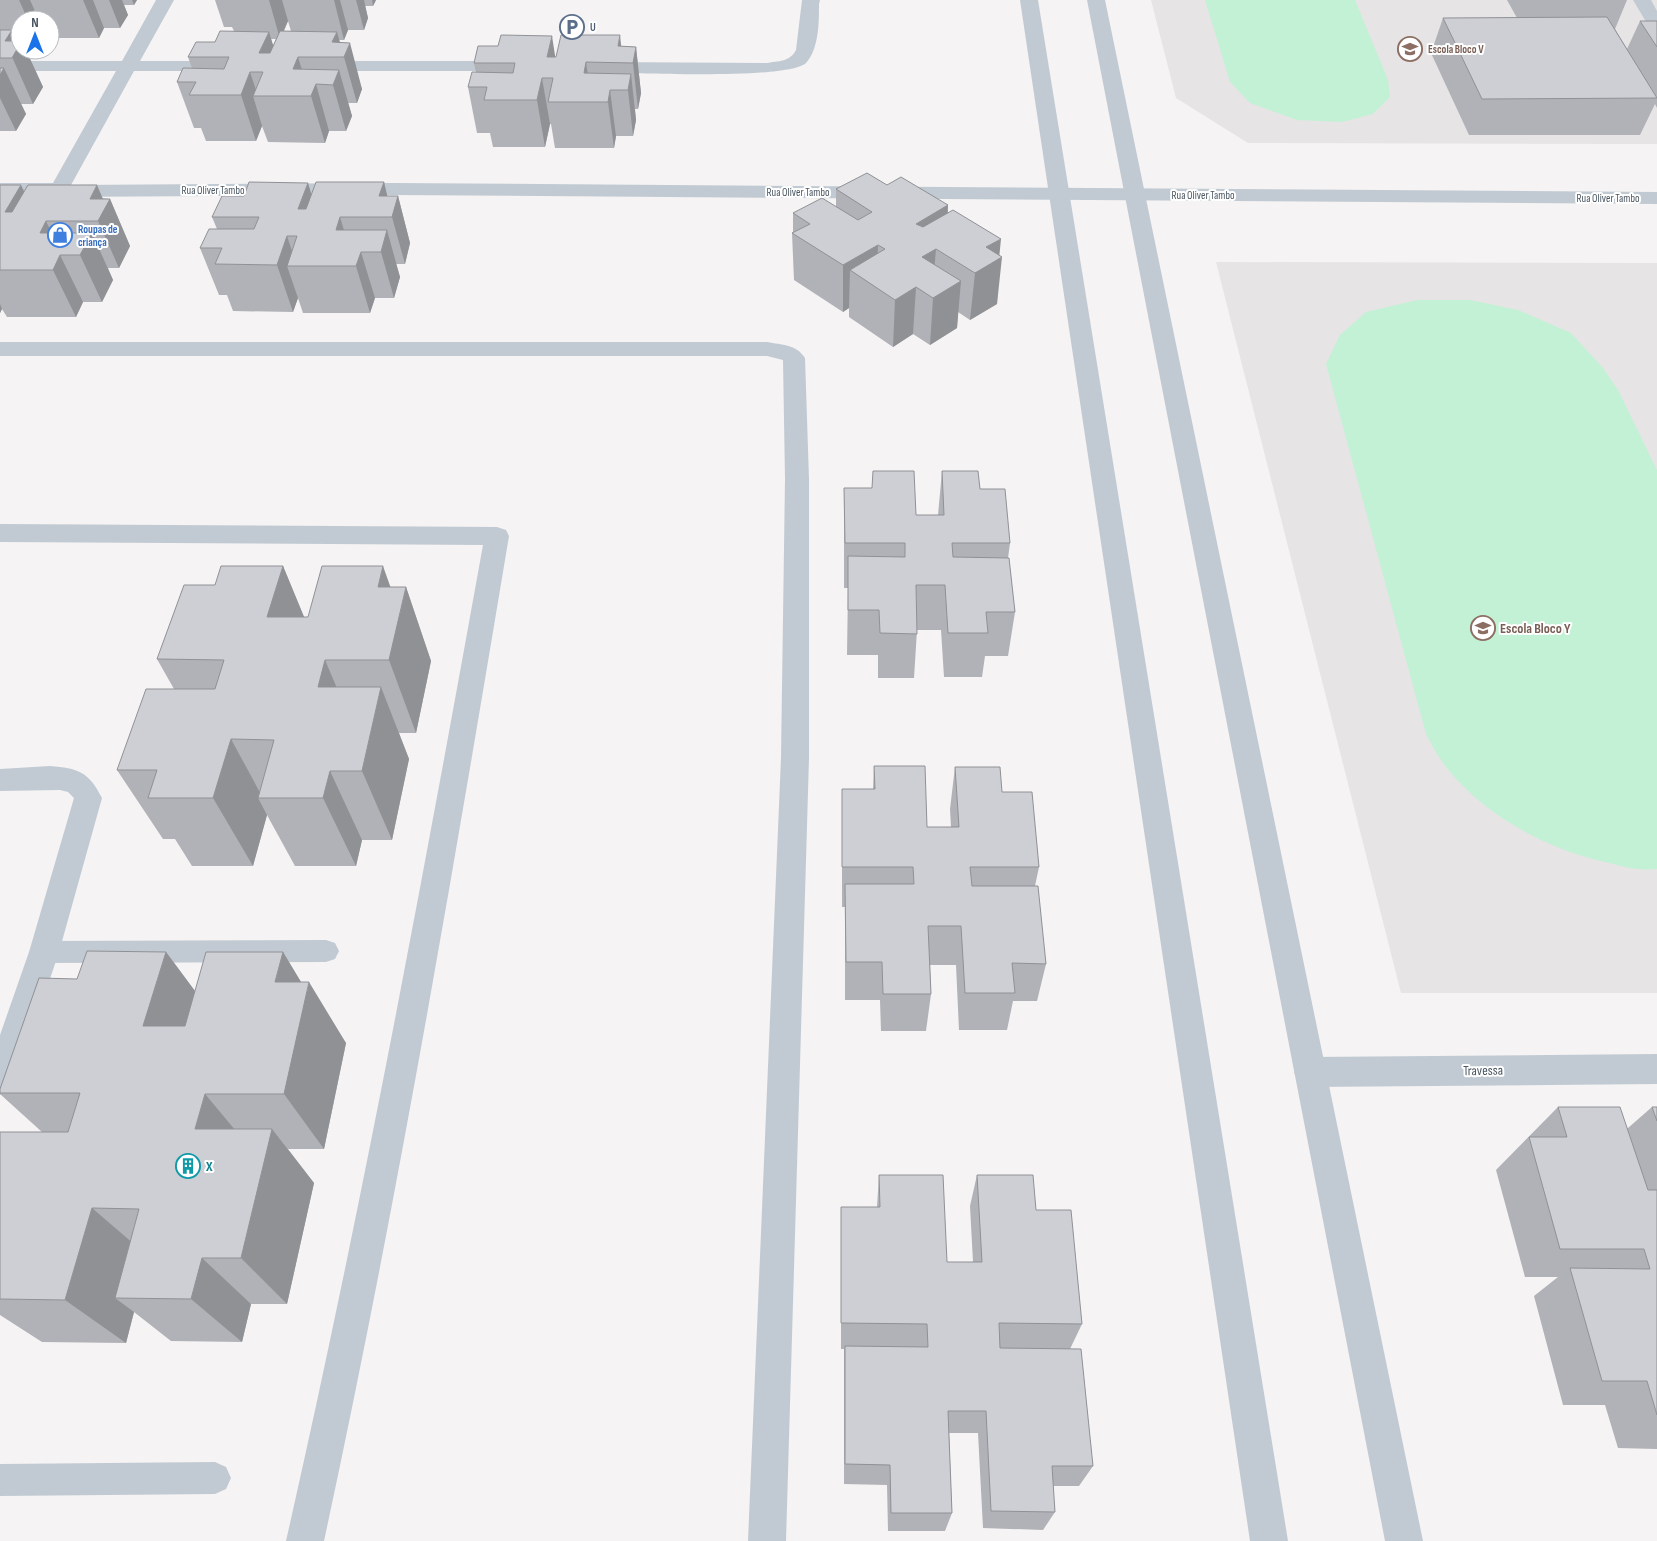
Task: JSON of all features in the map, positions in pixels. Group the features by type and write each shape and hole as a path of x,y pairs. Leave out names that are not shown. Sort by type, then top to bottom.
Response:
{"street":[{"path":"58,191 165,0"},
{"path":"581,67 767,68 783,66 795,61 806,50 811,0"},
{"path":"1029,0 1270,1541"},
{"path":"1096,0 1404,1541"},
{"path":"1642,0 1657,26"},
{"path":"0,66 247,66"},
{"path":"306,66 532,66"},
{"name":"Rua Oliver Tambo","path":"0,189 54,189 58,191 391,189 1657,198"},
{"path":"0,349 767,349 789,353 794,358 797,479 796,758 779,1152 767,1541"},
{"path":"0,533 497,536 441,864 341,1382 305,1541"},
{"path":"0,780 58,778 75,782 84,789 88,798 44,952 0,1080"},
{"name":"Travessa","path":"1310,1072 1657,1069"}],"lane":[{"path":"44,952 326,952"},
{"path":"0,1480 215,1478"}],"shaded area":[{"name":"Escola Bloco V","path":"1151,0 1657,0 1657,144 1248,143 1176,98"},
{"name":"Escola Bloco Y","path":"1216,262 1657,263 1657,993 1401,993"}],"green space":[{"path":"1205,0 1355,0 1388,80 1390,97 1373,114 1342,122 1297,120 1250,103 1230,82"},
{"path":"1417,300 1470,300 1518,310 1571,333 1603,368 1618,390 1657,470 1657,869 1629,868 1579,855 1536,837 1516,826 1496,814 1461,784 1443,763 1426,734 1326,364 1340,335 1366,312"}],"building":[{"path":"1607,17 1657,98 1482,99 1443,18"},
{"path":"1640,21 1657,21 1657,47"},
{"path":"0,30 10,30 5,41 10,41 10,58 0,58"},
{"path":"220,31 269,32 259,53 270,53 280,31 337,32 332,42 350,43 344,57 298,57 293,69 339,70 333,85 316,84 311,96 253,96 263,72 250,72 241,95 189,95 196,82 177,82 183,68 224,69 229,57 188,57 196,42 215,42"},
{"path":"501,35 552,36 547,57 556,57 561,35 620,35 618,46 636,47 633,63 586,62 584,73 631,74 628,90 610,90 608,102 548,102 553,78 542,78 537,100 484,100 487,87 468,87 472,72 513,73 515,63 474,63 478,46 498,46"},
{"path":"867,173 887,185 901,177 948,205 916,224 923,227 953,210 1001,239 986,247 1002,257 975,273 936,249 922,257 961,281 933,298 916,287 895,300 850,270 885,249 878,245 843,265 792,233 810,224 793,213 822,198 858,220 872,212 836,189"},
{"path":"249,182 308,183 298,209 306,209 316,182 384,182 379,196 398,196 392,217 340,217 336,230 387,230 381,252 361,252 356,266 287,266 297,236 287,236 277,265 215,264 222,248 200,248 209,229 254,229 259,217 212,217 222,196 244,196"},
{"path":"0,185 21,185 5,212 12,212 28,185 97,185 90,199 110,199 98,221 46,221 40,233 92,233 80,255 60,255 53,270 0,270"},
{"path":"873,471 914,471 916,515 944,515 942,471 978,471 980,489 1005,489 1010,543 952,543 953,557 1009,558 1015,612 986,612 988,633 948,633 945,585 916,585 917,634 880,633 879,610 848,610 848,556 905,557 905,543 845,543 844,488 872,488"},
{"path":"221,566 283,566 267,617 308,617 322,566 383,566 378,587 406,587 389,660 325,660 318,687 381,687 362,771 330,771 323,798 258,798 274,740 231,739 213,798 148,798 157,770 117,770 146,689 215,689 224,660 157,659 184,585 215,585"},
{"path":"874,766 925,766 927,827 959,827 955,767 1000,767 1002,792 1032,792 1039,867 970,867 972,886 1038,886 1046,964 1012,963 1015,993 965,993 961,926 928,926 931,994 883,994 882,962 846,962 845,884 914,884 913,867 842,867 842,789 875,789"},
{"path":"87,951 166,952 143,1026 185,1026 206,952 283,952 275,982 309,982 284,1094 205,1094 195,1129 272,1129 241,1258 202,1258 191,1299 115,1298 139,1209 92,1208 65,1300 0,1299 0,1132 68,1132 80,1093 0,1093 0,1089 39,978 77,979"},
{"path":"1558,1107 1620,1107 1648,1190 1657,1190 1657,1415 1647,1381 1602,1381 1570,1268 1650,1269 1644,1249 1560,1249 1529,1137 1567,1137"},
{"path":"1652,1107 1657,1107 1657,1121"},
{"path":"879,1175 943,1175 947,1262 982,1262 977,1175 1033,1175 1036,1210 1071,1210 1082,1324 999,1323 1000,1348 1081,1349 1093,1466 1052,1466 1055,1512 991,1511 986,1411 948,1411 952,1513 891,1513 890,1465 845,1464 845,1346 928,1347 927,1324 841,1323 841,1207 880,1207"}],"place":[{"name":"U","path":"572,27"},
{"name":"Escola Bloco V","path":"1410,49"},
{"name":"Roupas de criança","path":"60,235"},
{"name":"Escola Bloco Y","path":"1483,628"},
{"name":"X","path":"188,1166"}]}
